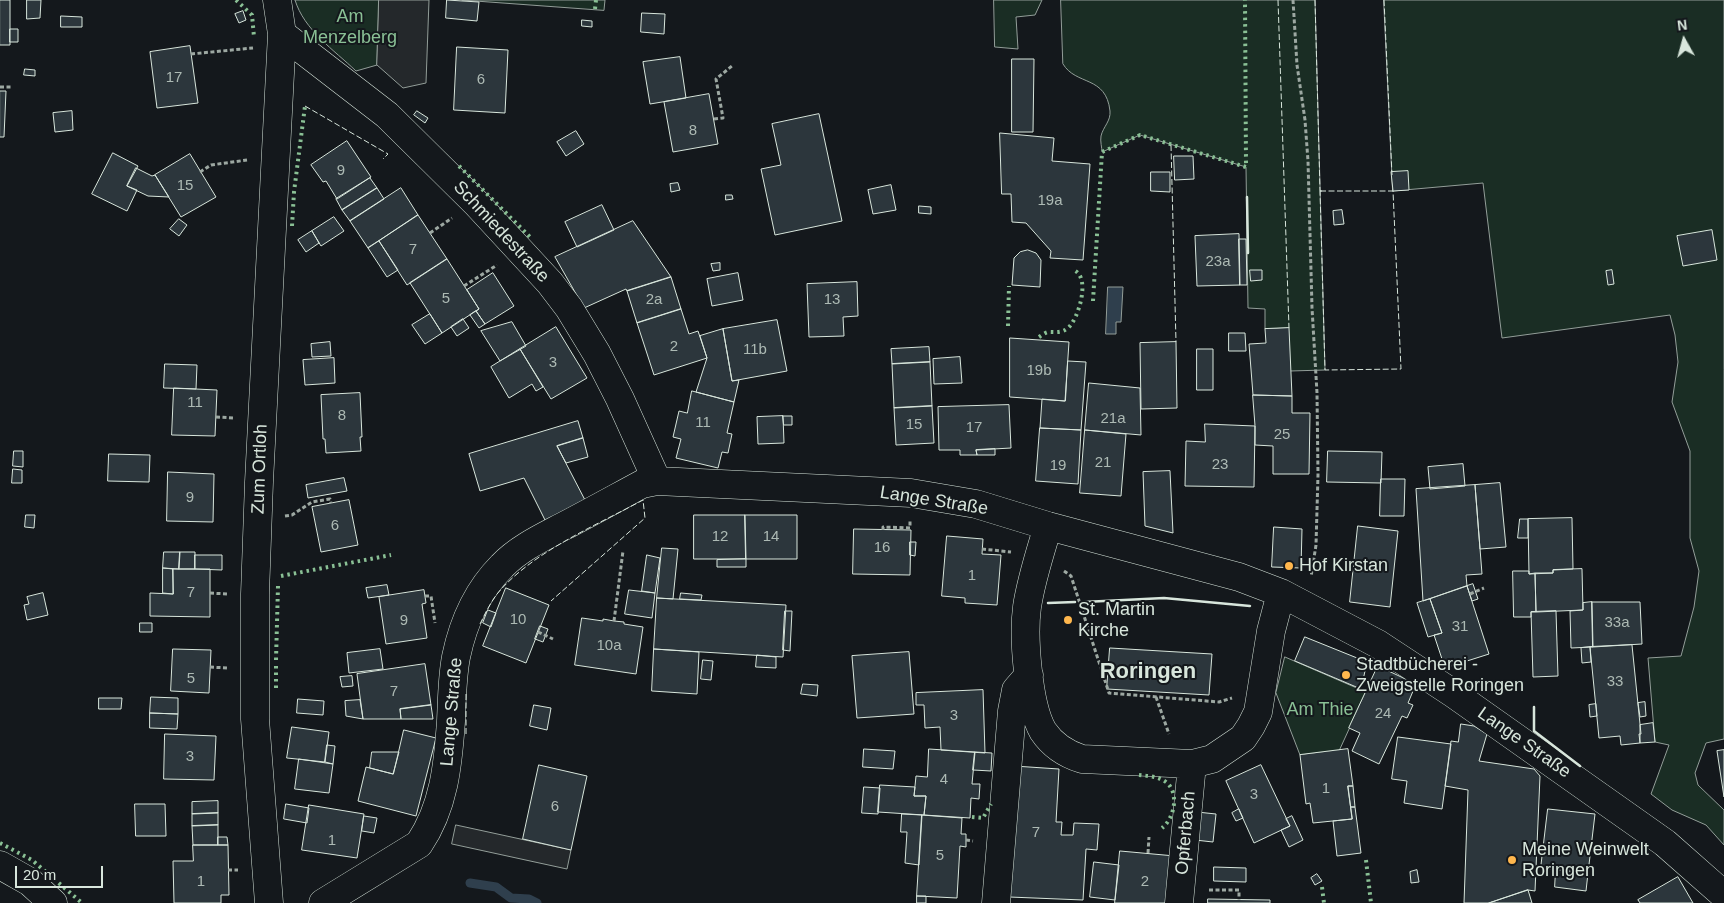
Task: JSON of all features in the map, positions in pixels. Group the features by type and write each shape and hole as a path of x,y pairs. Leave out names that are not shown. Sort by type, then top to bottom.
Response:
{"street":[{"path":"277,0 282,40"},
{"name":"Schmiedestraße","path":"282,40 387,115 476,203 550,283 569,308 598,354 657,481"},
{"name":"Zum Ortloh","path":"268,903 255,719 257,521 282,40"},
{"name":"Lange Straße","path":"323,903 420,844 431,826 446,780 454,668 458,647 470,612 491,578 503,565 533,543 642,484 657,481 911,493 976,504 1048,526 1189,563 1238,578 1292,598 1378,644 1462,700 1665,843 1724,895"},
{"path":"1048,526 1027,608 1025,630 1029,675 1036,712 1043,730 1059,749 1070,756 1082,759 1192,764 1212,759 1243,738 1258,712 1271,631 1292,598"},
{"path":"996,903 1012,711 1016,690 1029,675"},
{"name":"Opferbach","path":"1180,896 1192,764"},
{"path":"0,865 30,882 53,903"}],"path":[{"path":"1292,598 1311,580 1316,545 1318,475 1317,393 1308,161 1305,120 1297,65 1293,0"},
{"path":"191,54 282,40"},
{"path":"714,119 723,118 716,79 732,66"},
{"path":"0,87 11,87"},
{"path":"200,172 211,165 247,160 248,155"},
{"path":"464,286 520,250"},
{"path":"257,521 292,515 312,502 330,499 331,504"},
{"path":"614,620 623,550"},
{"path":"1040,554 1071,576 1108,693 1219,702 1239,696 1260,697"},
{"path":"1470,594 1484,588"},
{"path":"538,632 553,639"},
{"path":"1156,697 1169,736"},
{"path":"1148,853 1149,837"},
{"path":"1180,896 1239,890 1239,900"}],"green space":[{"name":"Am Menzelberg","path":"295,0 379,0 377,65 356,71 312,30 299,11"},
{"path":"462,0 605,0 604,10"},
{"path":"994,0 1042,0 1035,15 1016,17 1018,49 995,47"},
{"path":"1061,0 1315,0 1325,370 1290,371 1288,328 1265,329 1265,309 1248,308 1246,167 1140,135 1102,152 1101,136 1108,121 1110,111 1103,92 1097,86 1075,76 1063,64"},
{"path":"1384,0 1724,0 1724,739 1706,743 1695,773 1698,785 1724,810 1724,845 1706,825 1672,810 1651,794 1669,745 1655,742 1648,658 1681,656 1694,607 1699,571 1690,538 1690,451 1672,402 1678,362 1675,335 1670,315 1502,338 1483,183 1393,191"},
{"name":"Am Thie","path":"1285,657 1366,692 1339,751 1300,755 1276,693"}],"shaded area":[{"path":"379,0 429,0 426,83 403,88 377,65"},
{"path":"456,825 571,850 567,869 452,844"}],"water":[{"path":"1108,287 1123,287 1121,322 1116,322 1116,334 1106,334"}],"building":[{"path":"0,0 10,0 10,45 0,45"},
{"path":"27,0 41,0 40,18 27,19"},
{"path":"447,0 479,2 477,21 446,18"},
{"path":"243,11 246,20 239,23 235,14"},
{"path":"642,13 665,14 664,34 641,32"},
{"path":"61,16 82,17 82,27 61,27"},
{"path":"582,20 592,21 592,27 582,26"},
{"path":"10,29 18,29 18,42 10,42"},
{"path":"190,46 198,103 157,108 150,52"},
{"path":"457,47 508,50 505,113 454,110"},
{"path":"680,57 686,98 650,104 643,62"},
{"path":"1012,59 1034,59 1033,132 1012,132"},
{"path":"25,69 35,70 35,76 24,75"},
{"path":"0,91 6,91 4,137 0,137"},
{"path":"709,94 718,144 673,152 664,102"},
{"path":"72,111 73,130 55,132 53,113"},
{"path":"417,111 428,118 425,123 414,115"},
{"path":"819,114 842,221 775,235 761,169 781,165 772,124"},
{"path":"576,131 584,144 566,156 557,142"},
{"path":"1000,133 1054,138 1052,161 1090,164 1083,260 1050,258 1051,251 1026,223 1012,222 1011,194 1002,194"},
{"path":"347,141 371,177 337,199 326,181 323,182 311,165"},
{"path":"113,153 138,166 127,186 137,190 127,211 92,194"},
{"path":"190,154 216,197 181,217 155,175"},
{"path":"1174,156 1193,156 1194,179 1175,180"},
{"path":"136,168 152,176 155,175 169,197 148,196 127,186"},
{"path":"1408,171 1409,190 1393,191 1391,172"},
{"path":"1151,172 1170,172 1170,192 1151,191"},
{"path":"370,178 377,188 342,210 336,199"},
{"path":"678,183 680,190 671,192 670,184"},
{"path":"891,185 896,210 873,214 868,190"},
{"path":"377,188 384,199 350,221 342,210"},
{"path":"401,188 418,215 368,248 350,221"},
{"path":"726,195 732,195 733,199 726,200"},
{"path":"602,205 614,230 577,247 565,222"},
{"path":"919,206 931,207 931,214 919,213"},
{"path":"1342,210 1344,224 1334,225 1333,211"},
{"path":"418,215 447,259 407,285 379,241"},
{"path":"334,217 344,231 321,246 312,231"},
{"path":"179,219 187,225 179,236 170,229"},
{"path":"633,221 671,277 627,291 626,289 584,308 555,257"},
{"path":"1712,230 1717,260 1683,266 1677,236"},
{"path":"312,231 319,243 306,252 298,240"},
{"path":"1239,234 1240,285 1197,286 1195,236"},
{"path":"1239,239 1246,239 1247,285 1240,285"},
{"path":"379,241 398,270 387,277 368,248"},
{"path":"1028,250 1036,253 1041,260 1040,287 1012,285 1014,258 1020,252"},
{"path":"447,259 479,309 442,333 410,283"},
{"path":"720,263 720,270 713,271 711,264"},
{"path":"1250,270 1262,270 1262,280 1251,281"},
{"path":"1612,270 1614,284 1608,285 1606,271"},
{"path":"493,273 514,306 485,324 476,311 479,309 467,290"},
{"path":"738,273 743,300 712,306 707,279"},
{"path":"671,277 681,309 637,323 627,291"},
{"path":"857,282 858,316 843,317 844,336 809,337 807,284"},
{"path":"681,309 689,334 698,331 707,358 654,375 637,323"},
{"path":"476,311 485,324 479,328 470,315"},
{"path":"430,314 442,333 425,344 412,325"},
{"path":"463,319 469,328 457,336 451,327"},
{"path":"777,320 787,371 732,381 723,329"},
{"path":"512,322 526,346 500,361 481,331"},
{"path":"556,327 587,378 551,399 520,349"},
{"path":"1289,328 1292,396 1253,395 1249,344 1266,343 1265,329"},
{"path":"723,329 732,381 739,380 734,402 696,392 707,358 700,336"},
{"path":"1229,333 1245,333 1246,351 1229,351"},
{"path":"1010,338 1069,342 1065,401 1010,397"},
{"path":"330,342 331,356 312,357 311,344"},
{"path":"1176,342 1177,408 1141,409 1140,343"},
{"path":"929,347 930,362 892,364 891,349"},
{"path":"520,349 543,387 536,391 532,384 509,398 491,367"},
{"path":"1197,349 1213,349 1213,390 1197,390"},
{"path":"960,357 962,383 934,384 933,359"},
{"path":"334,358 335,383 305,385 303,360"},
{"path":"1068,361 1086,362 1081,430 1040,428 1042,399 1065,401"},
{"path":"930,362 932,406 894,408 892,364"},
{"path":"165,364 197,365 196,389 164,388"},
{"path":"1089,383 1140,388 1141,435 1085,430"},
{"path":"174,388 217,390 215,436 172,435"},
{"path":"692,391 734,402 727,433 732,434 728,453 722,452 718,468 676,458 681,439 673,437 679,411 687,413"},
{"path":"360,393 361,451 326,453 325,439 323,439 321,395"},
{"path":"1253,395 1292,396 1292,413 1310,413 1309,474 1273,474 1273,446 1255,445"},
{"path":"1009,405 1011,448 976,450 977,455 960,455 960,450 939,450 938,407"},
{"path":"932,406 934,443 896,445 894,408"},
{"path":"783,416 792,416 792,425 784,425"},
{"path":"783,416 784,443 758,444 757,417"},
{"path":"578,421 583,438 557,446 586,502 546,522 524,478 480,491 469,454"},
{"path":"1205,424 1255,426 1254,487 1185,486 1186,441 1205,442"},
{"path":"1040,428 1081,430 1078,484 1036,481"},
{"path":"1085,430 1126,434 1121,496 1080,493"},
{"path":"583,438 588,457 566,463 557,446"},
{"path":"995,449 995,455 977,455 976,450"},
{"path":"14,451 23,451 23,467 13,466"},
{"path":"1328,451 1382,452 1381,483 1327,482"},
{"path":"109,454 150,455 149,482 108,481"},
{"path":"1463,464 1465,486 1430,489 1428,467"},
{"path":"13,469 22,470 22,483 12,483"},
{"path":"1170,471 1173,533 1145,526 1143,472"},
{"path":"168,472 214,474 213,522 167,521"},
{"path":"344,478 347,491 308,498 306,485"},
{"path":"1381,479 1405,479 1404,516 1380,516"},
{"path":"1500,483 1506,547 1480,549 1475,485"},
{"path":"1475,485 1482,574 1466,575 1467,586 1423,601 1416,489"},
{"path":"349,500 358,545 321,552 312,507"},
{"path":"26,515 35,515 34,528 25,527"},
{"path":"694,515 745,515 746,559 694,559"},
{"path":"745,515 797,515 797,559 746,559"},
{"path":"1572,518 1573,569 1553,570 1553,573 1529,574 1528,519"},
{"path":"1520,519 1528,519 1528,538 1518,538"},
{"path":"1358,526 1398,531 1390,607 1350,602"},
{"path":"1274,527 1302,529 1301,568 1272,567"},
{"path":"854,529 911,530 910,575 853,574"},
{"path":"947,536 983,539 982,554 1001,555 997,605 965,603 965,598 942,596"},
{"path":"910,542 916,542 915,556 910,555"},
{"path":"662,548 678,549 673,599 657,598"},
{"path":"164,552 180,552 179,569 163,568"},
{"path":"180,552 195,552 195,569 179,569"},
{"path":"195,555 222,555 222,570 195,569"},
{"path":"647,555 660,558 655,593 642,591"},
{"path":"746,559 746,567 717,567 717,560"},
{"path":"163,568 173,569 173,594 163,593"},
{"path":"173,569 210,569 210,617 150,616 150,593 173,594"},
{"path":"1582,569 1583,610 1536,612 1535,573 1553,573 1553,570"},
{"path":"1513,571 1529,571 1529,574 1535,573 1536,612 1531,612 1531,617 1514,617"},
{"path":"1473,584 1478,599 1472,601 1467,586"},
{"path":"387,585 389,595 368,598 366,588"},
{"path":"1467,586 1489,654 1445,668 1434,635 1442,633 1430,599"},
{"path":"506,588 549,605 526,663 483,646"},
{"path":"424,590 426,603 422,604 427,638 386,644 379,597"},
{"path":"629,590 655,593 652,618 625,614"},
{"path":"43,593 48,615 27,620 24,605 29,604 27,597"},
{"path":"681,593 702,595 701,600 680,599"},
{"path":"657,598 786,605 783,657 654,649"},
{"path":"1430,599 1442,633 1428,637 1417,603"},
{"path":"1592,602 1640,602 1642,644 1593,647"},
{"path":"1592,602 1593,647 1571,648 1570,611 1583,610 1583,603"},
{"path":"488,610 496,613 491,627 483,623"},
{"path":"785,611 792,611 790,651 783,650"},
{"path":"1556,611 1558,676 1533,677 1531,612"},
{"path":"582,618 624,622 624,624 643,627 636,674 575,665"},
{"path":"140,623 152,623 152,632 140,632"},
{"path":"540,626 548,629 543,642 535,639"},
{"name":"Stadtbücherei - Zweigstelle Roringen","path":"1305,637 1367,662 1361,689 1295,661"},
{"path":"1632,645 1641,734 1639,734 1640,743 1621,745 1620,736 1599,738 1590,647"},
{"path":"1590,647 1591,662 1582,663 1581,648"},
{"path":"1110,648 1212,654 1209,695 1107,689"},
{"path":"173,649 211,650 209,693 171,691"},
{"path":"380,649 383,669 349,673 347,653"},
{"path":"654,649 699,652 697,694 652,691"},
{"path":"909,652 914,714 857,718 852,656"},
{"path":"757,655 776,657 776,668 756,667"},
{"path":"703,660 713,661 711,680 701,679"},
{"path":"425,664 431,705 400,709 401,719 363,719 357,674"},
{"path":"1378,666 1416,684 1408,703 1413,705 1407,718 1402,716 1379,764 1352,751 1360,733 1349,728"},
{"path":"352,676 353,686 342,687 340,677"},
{"path":"803,684 818,685 817,696 801,694"},
{"path":"983,690 985,753 941,750 940,727 925,728 924,705 916,705 916,693"},
{"path":"151,697 178,698 178,714 150,713"},
{"path":"99,698 122,698 121,709 99,709"},
{"path":"298,699 324,701 323,715 297,713"},
{"path":"360,700 363,719 346,716 345,701"},
{"path":"1645,702 1646,716 1640,717 1638,703"},
{"path":"1596,704 1597,716 1590,717 1589,705"},
{"path":"431,705 433,719 401,719 400,709"},
{"path":"534,705 551,708 547,730 530,726"},
{"path":"150,713 178,714 177,729 150,728"},
{"path":"1653,723 1655,742 1640,743 1640,725"},
{"path":"1461,724 1474,726 1487,734 1479,761 1534,769 1540,776 1535,891 1528,890 1489,903 1464,903 1468,790 1445,786 1451,741 1458,742"},
{"path":"292,727 329,732 325,762 287,758"},
{"path":"404,730 436,738 416,816 358,801 366,767 393,774"},
{"path":"165,734 216,736 214,780 164,779"},
{"path":"1398,737 1451,744 1442,809 1404,803 1407,781 1392,779"},
{"path":"327,745 335,746 333,764 325,762"},
{"path":"864,749 895,751 893,769 863,767"},
{"path":"929,749 975,752 972,784 980,784 979,799 971,798 970,818 924,815 926,796 914,796 916,776 927,777"},
{"path":"1348,749 1353,786 1348,786 1352,819 1313,823 1310,803 1306,804 1300,755"},
{"path":"1724,750 1724,797 1717,751"},
{"path":"372,752 399,752 393,774 370,768"},
{"path":"975,752 992,753 991,771 973,770"},
{"path":"299,759 333,764 329,793 295,789"},
{"path":"539,765 587,776 571,850 523,839"},
{"path":"1261,765 1290,826 1254,843 1226,781"},
{"path":"1014,766 1059,769 1056,822 1062,822 1061,835 1073,835 1074,823 1099,824 1097,850 1086,849 1083,900 1009,897"},
{"path":"880,785 915,787 914,796 926,796 924,815 878,812"},
{"path":"1348,786 1353,786 1355,807 1351,807"},
{"path":"864,787 880,788 878,814 862,813"},
{"path":"218,801 218,813 192,814 192,802"},
{"path":"135,804 165,804 166,836 136,836"},
{"path":"286,804 309,808 307,823 284,819"},
{"path":"309,805 364,814 357,858 302,850"},
{"path":"1351,807 1355,807 1361,853 1337,856 1333,821 1352,819"},
{"path":"1239,809 1243,818 1236,821 1232,813"},
{"path":"1548,809 1595,814 1588,873 1541,868"},
{"path":"1197,812 1216,814 1213,842 1195,840"},
{"path":"218,813 218,825 192,826 192,814"},
{"path":"902,814 922,815 919,865 905,863 907,832 901,832"},
{"path":"922,815 962,818 961,834 966,834 966,847 960,846 957,898 917,896"},
{"path":"364,816 377,818 374,833 362,831"},
{"path":"1292,816 1303,840 1289,847 1281,830 1290,826 1286,819"},
{"path":"218,825 218,845 193,845 192,826"},
{"path":"218,837 227,837 228,845 218,845"},
{"path":"193,845 228,845 229,895 221,895 221,903 174,903 173,861 193,861"},
{"path":"1120,851 1175,856 1170,903 1115,903"},
{"path":"1094,862 1119,865 1115,900 1090,897"},
{"path":"1214,867 1246,868 1246,882 1214,881"},
{"path":"1417,870 1419,882 1411,883 1410,872"},
{"path":"1556,870 1588,873 1586,891 1555,887"},
{"path":"1317,874 1322,881 1315,885 1311,878"},
{"path":"1678,877 1693,903 1640,903 1638,900"},
{"path":"1528,890 1532,903 1489,903"},
{"path":"917,896 926,896 926,903 917,903"},
{"path":"1208,899 1270,900 1270,903 1208,903"}],"waterway":[{"path":"470,883 496,887 511,898 529,899 537,903"}],"hedge":[{"path":"236,0 252,15 254,37"},
{"path":"595,9 596,0"},
{"path":"1093,301 1102,152 1140,135 1246,167 1245,0"},
{"path":"292,226 294,192 305,106"},
{"path":"459,166 531,238"},
{"path":"1039,337 1048,332 1066,330 1076,316 1081,298 1082,280 1079,274 1073,270"},
{"path":"1008,326 1009,286"},
{"path":"281,576 391,555"},
{"path":"276,660 278,586"},
{"path":"276,665 276,688"},
{"path":"1139,775 1163,780 1173,793 1174,806 1170,819 1162,828"},
{"path":"972,817 983,818 991,804"},
{"path":"0,843 32,860 82,903"},
{"path":"1366,860 1371,903"},
{"path":"1322,887 1324,903"}],"fence":[{"path":"1278,0 1289,328"},
{"path":"1315,0 1320,191 1322,191"},
{"path":"1384,0 1392,175"},
{"path":"305,106 388,154 383,159"},
{"path":"1171,145 1176,342"},
{"path":"1320,191 1393,191 1401,369 1325,370 1320,191"},
{"path":"480,624 497,594 528,565 565,541 643,500 645,518 551,601"},
{"path":"466,692 466,734"}],"wall":[{"path":"1247,197 1248,253"},
{"path":"1084,602 1164,598 1250,606"},
{"path":"1048,603 1075,602"},
{"path":"1534,707 1534,731 1580,766"}],"place":[{"name":"Hof Kirstan","path":"1289,566"},
{"name":"St. Martin Kirche","path":"1068,620"},
{"name":"Stadtbücherei - Zweigstelle Roringen","path":"1346,675"},
{"name":"Meine Weinwelt Roringen","path":"1512,860"}],"district":[{"name":"Roringen","path":"1148,672"}]}
